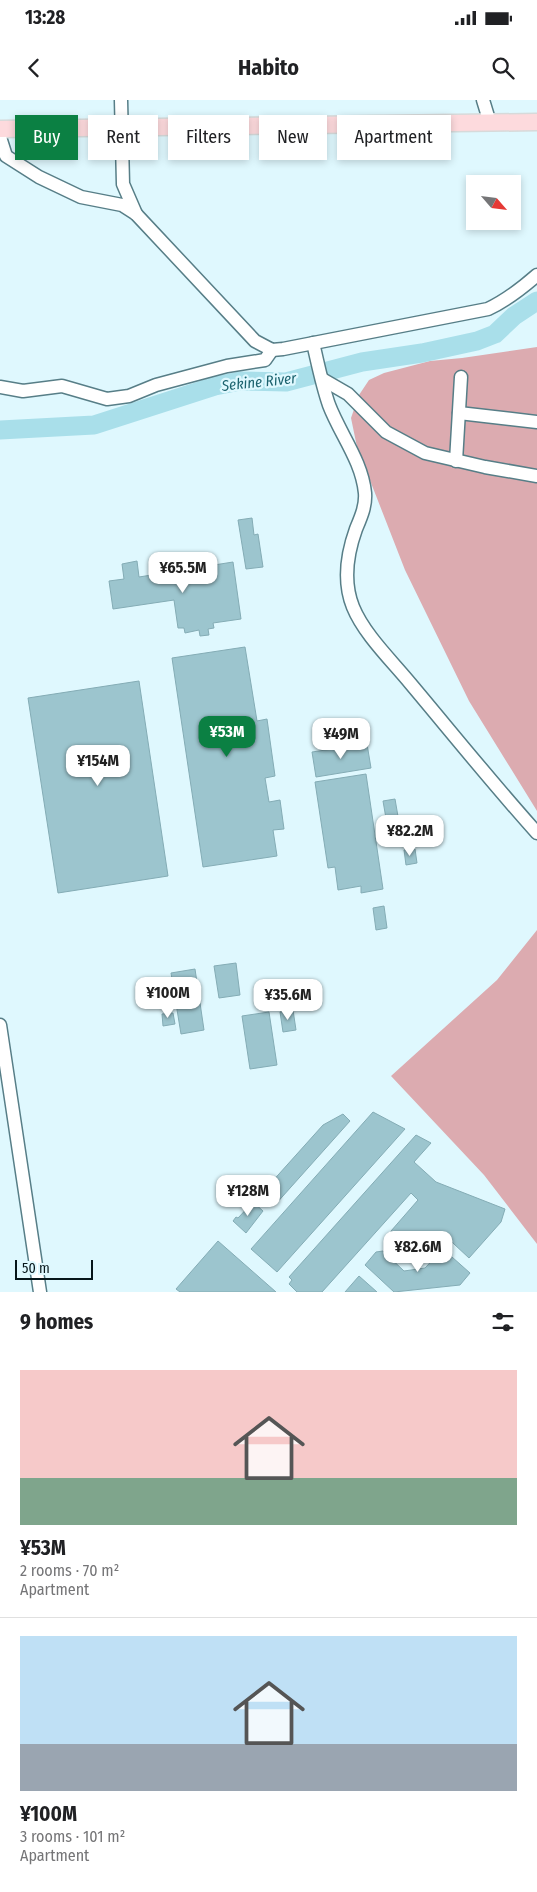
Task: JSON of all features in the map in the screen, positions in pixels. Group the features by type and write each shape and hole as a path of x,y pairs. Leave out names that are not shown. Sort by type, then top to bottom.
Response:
{"main road":[{"path":"158,127 537,122"},
{"path":"0,129 88,128"}],"street":[{"path":"121,100 122,115"},
{"path":"483,100 490,123"},
{"path":"0,137 6,156 38,177 81,196 122,205 136,214 255,341 272,350 488,308 510,298 537,275"},
{"path":"123,160 123,184 136,214"},
{"path":"313,343 330,406 347,440 361,475 365,493 364,510 349,553 348,592 354,608 363,625 382,649 496,787 537,833"},
{"path":"0,387 23,391 62,386 107,399 129,396 156,385 227,366 265,360 272,350"},
{"path":"456,461 461,377"},
{"path":"322,379 348,394 386,432 425,453 456,461 537,476"},
{"path":"459,413 537,422"},
{"path":"0,1025 40,1292"}],"shaded area":[{"path":"537,347 537,811 469,701 405,570 357,447 351,418 359,395 369,380 384,373 430,361"},
{"path":"537,930 537,1244 484,1175 391,1076 497,980"}],"building":[{"path":"252,518 254,535 258,534 263,567 246,569 238,520"},
{"path":"137,561 139,577 233,562 241,619 213,623 214,628 208,629 209,635 200,636 199,630 185,633 184,628 178,628 174,600 113,609 109,581 124,579 122,564"},
{"path":"245,647 257,721 267,719 275,776 265,778 269,802 280,800 284,829 273,830 277,856 203,867 172,658"},
{"path":"139,681 168,876 58,893 28,698"},
{"path":"367,744 371,768 316,777 312,752"},
{"path":"366,774 383,889 361,893 361,886 338,890 335,867 328,868 315,782"},
{"path":"395,799 400,828 388,830 383,801"},
{"path":"415,849 417,863 406,865 404,850"},
{"path":"384,906 387,928 376,930 373,908"},
{"path":"236,963 240,995 219,998 214,966"},
{"path":"195,969 204,1030 181,1034 171,973"},
{"path":"293,1010 296,1030 283,1032 280,1012"},
{"path":"269,1012 277,1065 250,1069 242,1016"},
{"path":"173,1013 175,1024 163,1026 162,1014"},
{"path":"373,1112 405,1129 277,1272 251,1249"},
{"path":"343,1114 350,1121 274,1206 261,1194 323,1125"},
{"path":"416,1135 431,1143 414,1162 436,1182 505,1209 501,1222 469,1258 440,1231 418,1255 410,1256 391,1239 391,1231 418,1200 411,1193 322,1292 297,1292 289,1284 292,1280 289,1277"},
{"path":"253,1202 263,1211 246,1233 233,1221"},
{"path":"218,1241 276,1292 180,1292 176,1289"},
{"path":"443,1249 470,1273 460,1285 394,1292 365,1265 376,1252 383,1251 404,1271 425,1268"},
{"path":"359,1276 377,1292 345,1292"}],"waterway":[{"name":"Sekine River","path":"0,430 94,425 215,386 240,381 286,382 362,362 422,353 477,341 495,334 514,316 537,301"}]}
